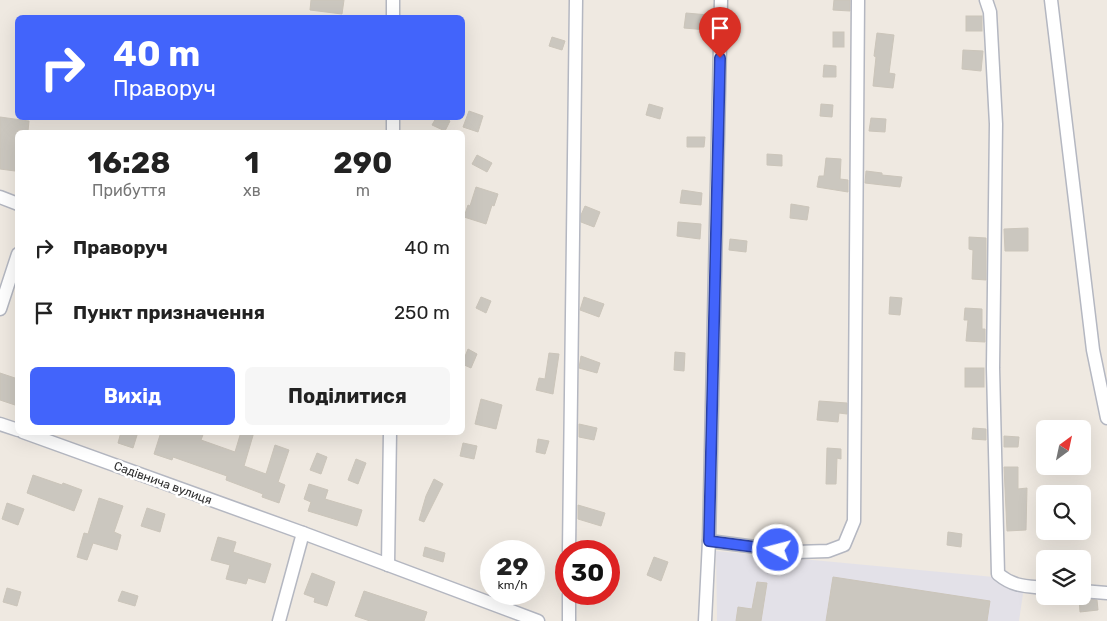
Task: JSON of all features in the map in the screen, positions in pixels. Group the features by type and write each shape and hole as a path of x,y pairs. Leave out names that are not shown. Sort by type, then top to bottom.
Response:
{"street":[{"path":"393,0 393,15"},
{"path":"569,540 576,0"},
{"path":"705,621 709,541 721,0"},
{"path":"709,541 795,552 828,551 844,545 854,521 858,0"},
{"path":"986,0 990,12 996,124 993,368 998,574 1010,583 1018,586 1036,587"},
{"path":"1051,0 1093,350 1107,418"},
{"path":"0,197 15,203"},
{"path":"0,308 15,263"},
{"path":"0,424 15,429"},
{"name":"Садівнича вулиця","path":"31,435 538,621"},
{"path":"388,565 390,435"},
{"path":"279,621 302,533"},
{"path":"1091,592 1107,593"},
{"path":"568,621 569,605"}],"shaded area":[{"path":"716,551 1025,580 1019,621 717,621"}],"building":[{"path":"311,0 344,0 342,14 310,10"},
{"path":"834,0 850,0 850,11 833,10"},
{"path":"686,13 709,15 707,30 684,28"},
{"path":"966,16 982,16 982,31 966,31"},
{"path":"833,32 844,32 844,47 833,47"},
{"path":"877,33 894,35 889,73 895,74 893,88 873,86"},
{"path":"552,37 565,41 562,50 549,46"},
{"path":"963,50 983,51 981,71 962,69"},
{"path":"824,65 836,66 836,77 823,77"},
{"path":"649,104 663,108 660,119 646,115"},
{"path":"821,104 833,105 832,117 820,116"},
{"path":"469,111 483,116 478,132 463,127"},
{"path":"0,117 29,121 28,130 15,130 15,171 0,169"},
{"path":"871,118 886,119 885,132 869,131"},
{"path":"435,120 450,121 446,130 432,125"},
{"path":"687,137 705,137 704,147 687,147"},
{"path":"767,154 782,155 782,166 767,165"},
{"path":"477,155 492,163 487,172 472,164"},
{"path":"826,158 841,159 840,179 848,180 848,192 817,187 819,176 824,176"},
{"path":"866,171 902,177 900,187 865,183"},
{"path":"476,187 498,194 486,224 465,217 468,205 470,206"},
{"path":"682,190 702,193 701,205 680,203"},
{"path":"791,204 809,207 807,220 790,218"},
{"path":"585,206 600,212 594,227 581,222 581,215"},
{"path":"678,222 701,224 700,239 677,236"},
{"path":"1028,228 1028,251 1005,251 1004,229"},
{"path":"969,237 986,238 986,280 972,279 973,250 969,249"},
{"path":"730,239 747,241 746,252 729,250"},
{"path":"481,297 491,301 486,313 476,308"},
{"path":"584,297 604,304 599,317 580,310"},
{"path":"890,297 902,298 900,315 889,314"},
{"path":"965,308 982,309 982,329 985,329 985,342 966,341 968,320 964,320"},
{"path":"468,349 477,354 471,368 465,365 465,356"},
{"path":"675,352 685,353 684,371 674,370"},
{"path":"549,353 559,354 553,394 536,390 539,378 545,379"},
{"path":"581,356 600,363 597,373 579,368"},
{"path":"965,368 984,368 984,387 965,387"},
{"path":"0,373 15,378 15,405 0,400"},
{"path":"481,399 502,405 496,429 475,424"},
{"path":"819,401 847,403 847,414 839,413 838,422 817,420"},
{"path":"579,424 597,428 594,440 579,437"},
{"path":"973,428 986,429 986,440 972,439"},
{"path":"120,435 137,435 133,448 118,443"},
{"path":"160,435 203,435 201,440 235,452 240,435 253,435 244,466 266,474 275,445 289,450 278,482 285,485 279,503 262,497 263,494 226,480 227,476 173,457 172,460 154,454"},
{"path":"1004,436 1019,437 1018,447 1004,447"},
{"path":"538,439 549,441 545,454 536,452"},
{"path":"463,443 477,446 474,459 460,456"},
{"path":"827,448 841,449 841,459 837,458 836,484 826,484"},
{"path":"317,453 327,457 321,474 310,470"},
{"path":"356,459 366,463 358,484 348,480"},
{"path":"1004,467 1018,467 1018,489 1027,488 1026,530 1007,531"},
{"path":"33,475 82,490 74,511 27,493"},
{"path":"434,479 443,484 424,522 419,520 426,496"},
{"path":"309,484 328,490 325,499 362,510 357,526 308,511 311,502 304,499"},
{"path":"99,498 123,506 114,532 121,535 117,550 93,543 87,560 77,557 84,533 88,534"},
{"path":"7,503 24,509 18,525 2,519"},
{"path":"578,505 605,513 601,526 578,519"},
{"path":"147,508 165,514 160,532 141,526"},
{"path":"948,532 962,534 961,547 947,545"},
{"path":"218,537 236,542 233,552 271,564 265,583 248,578 246,584 226,579 230,565 211,560"},
{"path":"425,547 445,553 443,562 423,556"},
{"path":"654,557 668,562 661,581 647,575"},
{"path":"312,573 335,582 327,606 314,602 315,598 304,594"},
{"path":"833,577 990,601 987,621 826,621"},
{"path":"757,582 767,583 761,621 736,621 738,607 752,609"},
{"path":"7,588 21,592 17,606 3,602"},
{"path":"122,591 138,596 135,606 118,601"},
{"path":"364,591 427,612 424,621 370,621 355,616"},
{"path":"1091,599 1097,600 1098,610 1080,612 1080,605 1091,605"}],"route":[{"path":"720,58 709,541 778,550"}]}
